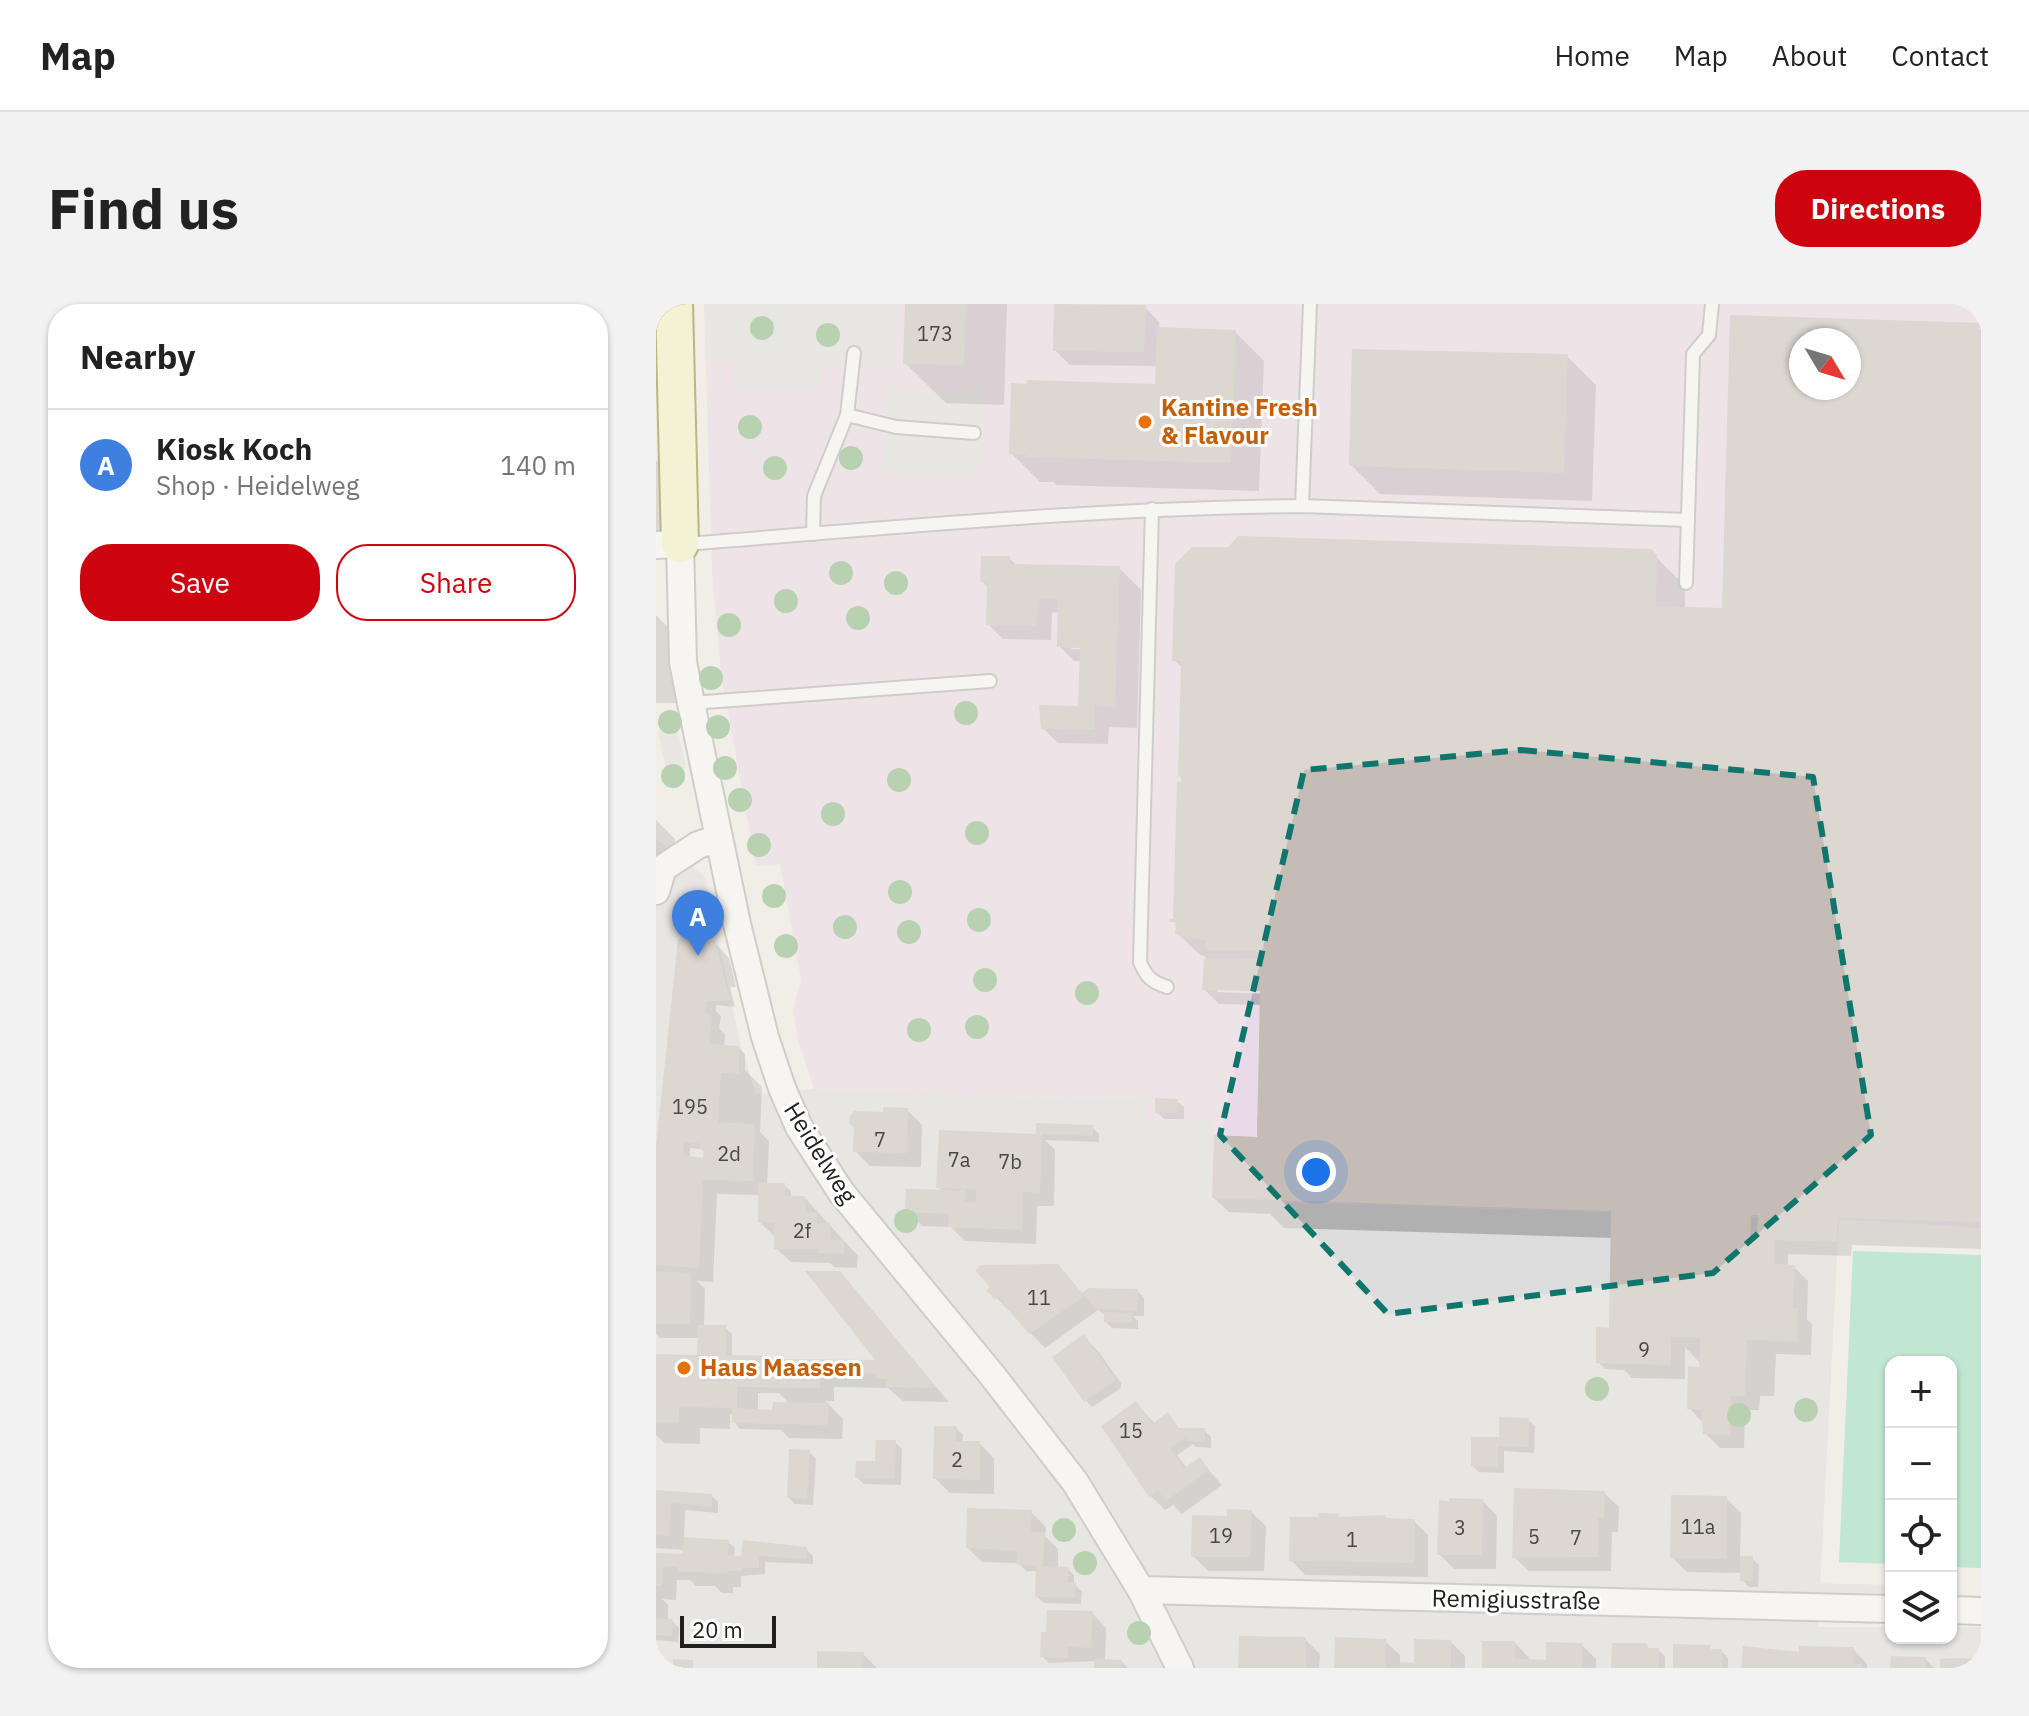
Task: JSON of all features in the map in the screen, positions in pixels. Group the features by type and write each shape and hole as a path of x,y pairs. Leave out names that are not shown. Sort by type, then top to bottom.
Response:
{"street":[{"path":"668,544 674,304"},
{"name":"Heidelweg","path":"668,544 683,662 737,924 765,1037 799,1127 841,1192 1075,1482 1141,1590 1180,1668"},
{"path":"658,876 698,845 719,838"},
{"name":"Remigiusstraße","path":"1141,1590 1885,1609"},
{"path":"1957,1610 1981,1611"}],"lane":[{"path":"1302,506 1310,304"},
{"path":"1686,583 1693,354 1709,335 1712,304"},
{"path":"813,534 814,496 847,415 854,353"},
{"path":"847,415 896,427 974,433"},
{"path":"668,544 1152,509 1302,506 1688,520"},
{"path":"1152,509 1140,962 1145,974 1167,987"},
{"path":"691,703 990,681"}],"highlighted area":[{"path":"1521,750 1813,777 1871,1135 1713,1273 1388,1314 1220,1135 1304,770"}],"shaded area":[{"path":"704,304 1981,304 1981,1228 1839,1219 1209,1200 1215,1120 1145,1120 1147,1097 1065,1098 814,1089 799,1043 793,1011 801,979 780,864 756,866 721,674 712,571"},
{"path":"705,304 898,304 896,368 821,367 821,390 729,390 731,359 706,358"},
{"path":"884,388 982,391 981,474 882,476"},
{"path":"677,728 686,768 667,772 658,732"},
{"path":"656,839 705,877 740,1042 756,1094 814,1089 1065,1098 1147,1097 1146,1120 1215,1120 1210,1200 1839,1219 1818,1627 1885,1627 1885,1644 1957,1644 1957,1627 1981,1627 1981,1668 656,1668"},
{"path":"1809,1583 1885,1585 1885,1594 1808,1592"}],"green space":[{"path":"1853,1251 1981,1255 1981,1568 1957,1567 1957,1356 1885,1356 1885,1564 1839,1562"}],"building":[{"path":"905,304 966,304 964,365 903,364"},
{"path":"1054,304 1146,305 1144,352 1053,351"},
{"path":"1730,315 1981,323 1981,1222 1838,1218 1837,1242 1774,1240 1774,1264 1795,1265 1793,1308 1798,1308 1797,1341 1747,1340 1745,1396 1731,1396 1730,1435 1703,1434 1701,1410 1687,1409 1688,1366 1699,1367 1700,1337 1671,1337 1671,1365 1596,1363 1596,1327 1609,1328 1611,1211 1212,1198 1214,1135 1257,1137 1260,991 1202,990 1204,958 1261,959 1261,951 1206,950 1206,941 1175,934 1176,922 1169,922 1173,919 1177,781 1181,782 1181,776 1178,777 1181,661 1172,661 1175,564 1192,547 1228,547 1238,536 1651,549 1657,555 1656,606 1722,608","holes":["1751,1215 1758,1215 1757,1240 1750,1239"]},
{"path":"1157,327 1236,330 1231,463 1009,454 1011,383 1026,384 1027,380 1155,384"},
{"path":"1352,349 1568,354 1564,473 1349,466"},
{"path":"981,556 1010,556 1010,564 1120,566 1115,707 1095,706 1094,730 1041,729 1039,705 1078,706 1080,648 1057,647 1058,599 1038,599 1037,626 986,625 987,582 980,582"},
{"path":"678,939 715,941 730,1001 707,1001 705,1012 712,1017 709,1044 739,1046 739,1074 721,1073 718,1122 755,1124 753,1181 703,1180 699,1268 656,1265 656,1147","holes":["684,1142 699,1143 699,1149 704,1149 703,1158 683,1155"]},
{"path":"1155,1098 1178,1099 1178,1113 1155,1113"},
{"path":"883,1107 908,1108 907,1153 853,1152 854,1127 849,1123 850,1116 854,1111 883,1112"},
{"path":"1036,1123 1093,1125 1093,1136 1042,1134 1040,1193 1023,1192 1022,1230 948,1227 949,1214 905,1212 906,1189 966,1190 965,1202 976,1202 976,1190 936,1188 939,1130 1036,1134"},
{"path":"758,1183 785,1183 785,1196 805,1196 806,1212 817,1212 817,1223 830,1223 830,1239 844,1240 844,1254 817,1253 818,1249 774,1249 774,1223 758,1223"},
{"path":"1058,1264 1082,1293 1089,1288 1138,1289 1138,1311 1095,1309 1084,1296 1029,1334 998,1297 995,1300 986,1290 990,1287 975,1270 981,1265"},
{"path":"656,1271 691,1273 690,1324 656,1324"},
{"path":"805,1271 840,1271 937,1388 886,1387 886,1379 877,1379 876,1374 820,1373 820,1388 737,1387 737,1408 772,1410 773,1402 829,1403 828,1425 732,1423 732,1408 679,1407 679,1423 656,1422 656,1354 697,1355 698,1325 726,1325 726,1355 770,1356 771,1359 875,1360"},
{"path":"1104,1312 1132,1313 1132,1323 1104,1322"},
{"path":"1084,1334 1116,1380 1084,1402 1052,1357"},
{"path":"1136,1401 1152,1424 1168,1412 1179,1428 1205,1428 1205,1442 1187,1441 1185,1438 1170,1448 1184,1468 1200,1457 1209,1470 1166,1501 1158,1491 1149,1497 1101,1426"},
{"path":"1499,1417 1529,1418 1528,1447 1498,1446 1498,1467 1471,1466 1471,1437 1499,1437"},
{"path":"934,1426 957,1426 956,1441 980,1441 980,1480 933,1479"},
{"path":"876,1440 896,1440 895,1479 855,1478 856,1461 875,1461"},
{"path":"789,1449 810,1450 807,1499 787,1498"},
{"path":"1514,1488 1605,1491 1604,1519 1598,1518 1598,1557 1512,1558"},
{"path":"656,1490 712,1494 712,1507 671,1503 669,1536 656,1535"},
{"path":"1671,1495 1727,1496 1726,1559 1670,1558"},
{"path":"1449,1498 1483,1499 1482,1555 1437,1555 1439,1500 1449,1501"},
{"path":"967,1508 1032,1510 1031,1532 1045,1532 1043,1566 1069,1567 1068,1583 1076,1583 1075,1598 1035,1597 1036,1566 1017,1565 1018,1551 966,1548"},
{"path":"1227,1509 1252,1510 1250,1557 1191,1557 1192,1515 1227,1516"},
{"path":"1319,1513 1339,1514 1339,1517 1386,1515 1386,1518 1415,1519 1414,1563 1289,1561 1290,1517 1318,1517"},
{"path":"684,1537 729,1540 728,1555 741,1556 743,1540 807,1547 807,1559 759,1556 759,1568 743,1568 742,1571 727,1573 679,1572 677,1566 663,1567 662,1586 656,1586 656,1553 683,1554"},
{"path":"1740,1556 1753,1556 1752,1581 1740,1581"},
{"path":"1047,1610 1093,1611 1091,1648 1068,1647 1068,1658 1040,1657 1041,1632 1046,1632"},
{"path":"656,1618 673,1619 672,1636 656,1635"},
{"path":"1239,1636 1306,1637 1306,1668 1238,1668"},
{"path":"1335,1637 1386,1639 1385,1668 1334,1668"},
{"path":"1414,1639 1451,1640 1451,1668 1399,1668 1400,1662 1414,1663"},
{"path":"1482,1641 1515,1641 1515,1659 1546,1660 1546,1642 1582,1643 1582,1668 1482,1668"},
{"path":"1612,1643 1647,1643 1648,1648 1659,1648 1659,1668 1611,1668"},
{"path":"1673,1644 1710,1645 1710,1649 1722,1649 1722,1668 1673,1668"},
{"path":"1743,1646 1799,1652 1799,1646 1854,1647 1853,1664 1861,1664 1861,1668 1741,1668"},
{"path":"817,1651 864,1652 863,1668 817,1668"},
{"path":"1891,1656 1926,1657 1926,1668 1890,1668"},
{"path":"673,1659 693,1660 693,1668 673,1668"},
{"path":"1094,1659 1122,1660 1122,1668 1094,1668"},
{"path":"1940,1659 1981,1659 1981,1668 1940,1668"}],"place":[{"name":"Kantine Fresh & Flavour","path":"1145,422"},
{"name":"Kiosk Koch","path":"698,956"},
{"name":"Haus Maassen","path":"684,1368"}]}
